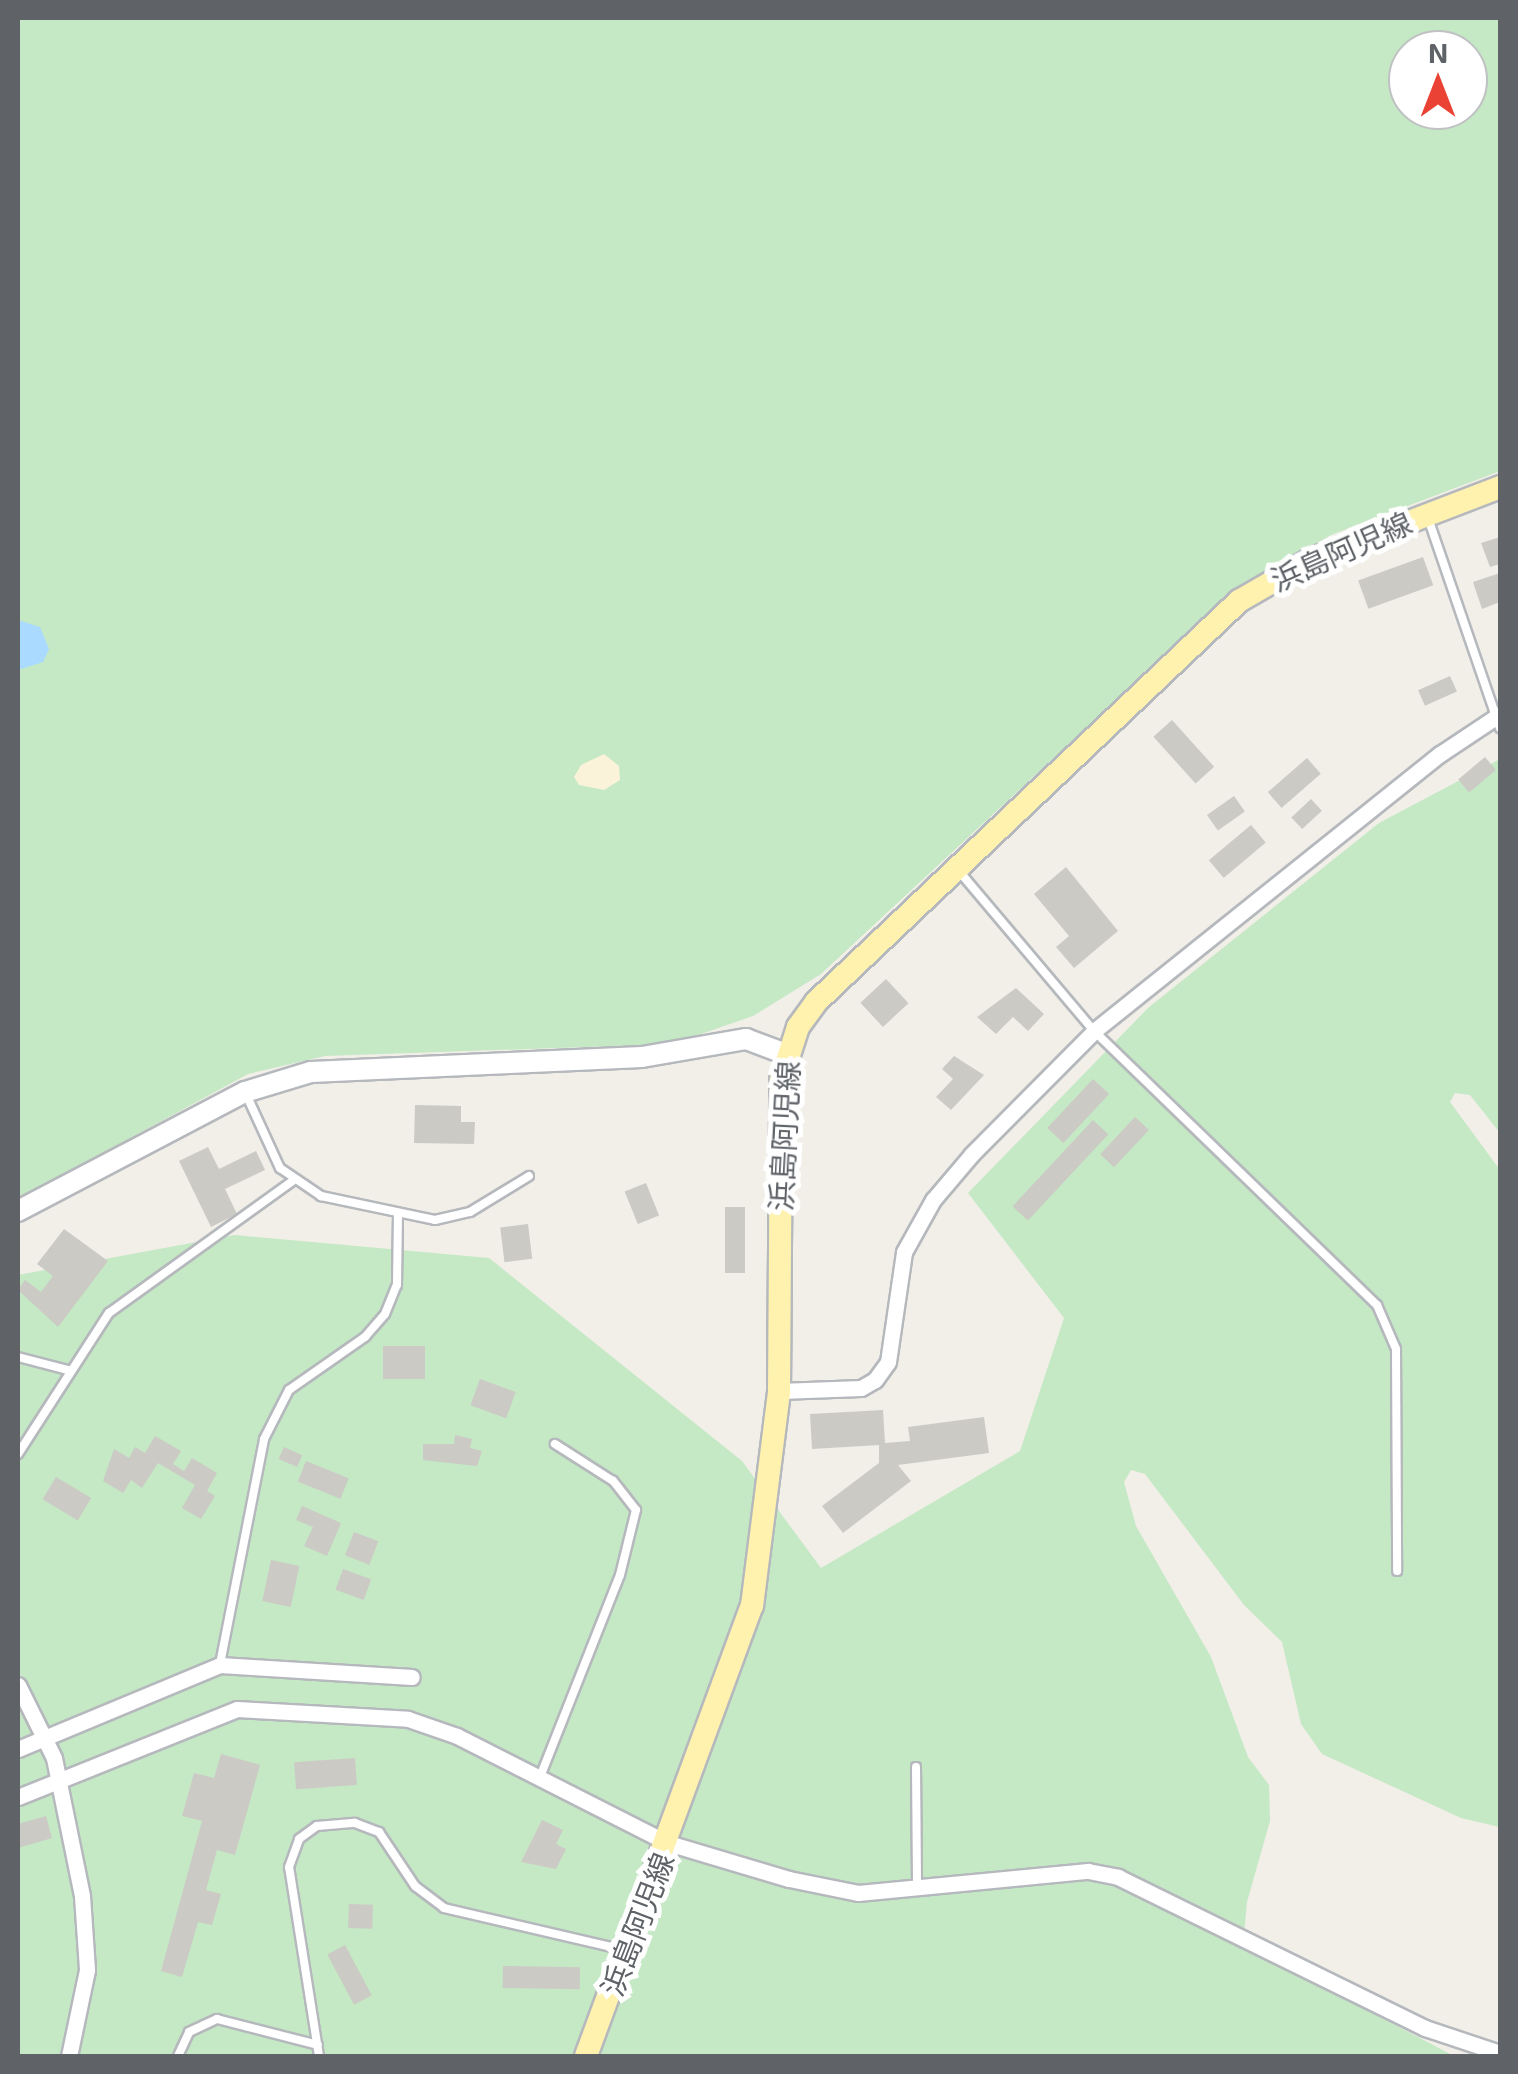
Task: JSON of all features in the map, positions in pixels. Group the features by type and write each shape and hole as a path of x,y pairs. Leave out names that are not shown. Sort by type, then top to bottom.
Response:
{"main road":[{"name":"浜島阿児線","path":"586,2056 752,1606 778,1392 786,1054 816,1002 1239,601 1310,560 1500,487"}],"street":[{"path":"778,1392 860,1388 880,1375 888,1362 899,1269 917,1224 972,1154 1094,1031 1499,719"},
{"path":"18,1212 245,1092 311,1072 642,1058 746,1038 786,1054"},
{"path":"18,1749 220,1665 412,1677"},
{"path":"18,1685 46,1737 60,1778 82,1896 87,1970 68,2056"},
{"path":"18,1797 237,1709 408,1719 540,1778 668,1842 858,1892 1088,1871 1118,1877 1424,2028 1500,2053"}],"lane":[{"path":"1427,514 1499,719"},
{"path":"956,868 1094,1031 1356,1280 1390,1329 1397,1382 1397,1572"},
{"path":"245,1092 293,1182 321,1196 398,1214 453,1218 529,1176"},
{"path":"18,1454 68,1370 123,1301 293,1182"},
{"path":"220,1665 264,1439 290,1390 365,1337 384,1314 397,1285 398,1214"},
{"path":"18,1356 68,1370"},
{"path":"540,1778 620,1575 636,1510 614,1482 555,1444"},
{"path":"916,1767 917,1888"},
{"path":"319,2056 289,1867 299,1839 317,1826 355,1823 379,1832 415,1886 444,1908 626,1951"},
{"path":"178,2056 189,2032 218,2019 318,2044"}],"green space":[{"path":"18,18 1500,18 1500,471 1331,535 1231,593 821,974 753,1016 672,1044 325,1056 248,1074 18,1199"},
{"path":"1500,759 1500,1133 1470,1095 1455,1093 1450,1102 1500,1170 1500,1827 1461,1818 1322,1754 1301,1724 1282,1642 1244,1605 1145,1474 1131,1470 1124,1482 1136,1526 1211,1657 1248,1757 1269,1785 1270,1821 1247,1902 1243,1945 1454,2056 18,2056 18,1275 235,1235 489,1258 742,1461 821,1568 1020,1451 1064,1318 968,1193 1148,1008 1379,823"}],"sand":[{"path":"604,754 619,766 620,780 604,790 579,785 574,777 581,765"}],"water":[{"path":"18,620 40,627 49,649 43,662 18,670"}],"building":[{"path":"1500,537 1500,564 1490,567 1481,543"},
{"path":"1423,557 1433,585 1368,609 1358,581"},
{"path":"1500,573 1500,602 1482,609 1473,582"},
{"path":"1450,676 1457,692 1425,706 1418,690"},
{"path":"1172,720 1214,767 1196,784 1153,737"},
{"path":"1485,757 1496,770 1469,793 1458,779"},
{"path":"1307,758 1321,774 1282,808 1268,792"},
{"path":"1234,796 1245,812 1218,830 1207,815"},
{"path":"1311,799 1322,811 1302,829 1291,817"},
{"path":"1251,825 1266,843 1224,878 1209,860"},
{"path":"1066,867 1118,931 1074,968 1056,947 1069,936 1034,894"},
{"path":"886,979 909,1003 883,1027 860,1003"},
{"path":"1016,988 1044,1014 1028,1031 1013,1017 996,1034 977,1017"},
{"path":"954,1056 984,1075 951,1110 936,1097 953,1079 942,1069"},
{"path":"1093,1079 1109,1094 1063,1143 1047,1128"},
{"path":"415,1105 461,1106 461,1122 475,1122 474,1144 414,1143"},
{"path":"1135,1117 1149,1130 1114,1167 1100,1154"},
{"path":"1093,1120 1108,1134 1028,1221 1013,1206"},
{"path":"208,1147 219,1169 256,1151 265,1170 225,1189 237,1214 211,1227 179,1161"},
{"path":"646,1183 659,1215 638,1224 625,1192"},
{"path":"725,1207 745,1207 745,1273 725,1273"},
{"path":"528,1224 532,1259 504,1262 500,1227"},
{"path":"64,1229 108,1261 58,1327 18,1290 25,1280 41,1292 53,1276 37,1264"},
{"path":"383,1346 425,1346 425,1379 383,1379"},
{"path":"480,1379 516,1392 506,1418 470,1405"},
{"path":"883,1410 885,1443 910,1441 908,1427 984,1417 989,1453 898,1465 911,1481 843,1533 822,1506 879,1463 879,1445 812,1449 810,1414"},
{"path":"455,1435 472,1439 470,1448 482,1451 477,1466 423,1460 423,1444 454,1444"},
{"path":"155,1436 181,1451 173,1464 184,1471 192,1458 217,1473 207,1491 215,1496 201,1519 182,1508 195,1485 158,1463 142,1488 131,1480 123,1493 103,1481 114,1449 129,1458 135,1447 145,1453"},
{"path":"284,1447 302,1455 297,1467 279,1459"},
{"path":"306,1461 349,1478 340,1499 298,1481"},
{"path":"56,1477 91,1498 78,1520 43,1499"},
{"path":"302,1506 341,1523 327,1556 304,1546 313,1527 296,1520"},
{"path":"354,1532 378,1541 369,1565 345,1555"},
{"path":"271,1560 299,1566 291,1607 262,1601"},
{"path":"343,1569 371,1579 364,1600 335,1590"},
{"path":"221,1754 260,1765 235,1855 217,1850 206,1890 221,1894 212,1925 198,1922 182,1977 161,1971 202,1821 182,1816 194,1773 214,1778"},
{"path":"355,1758 357,1785 296,1789 294,1762"},
{"path":"46,1816 52,1838 18,1848 18,1824"},
{"path":"542,1820 563,1830 556,1844 566,1849 556,1869 521,1862"},
{"path":"349,1904 373,1905 372,1929 348,1928"},
{"path":"345,1945 372,1995 354,2005 327,1954"},
{"path":"503,1966 580,1967 580,1989 503,1988"}]}
